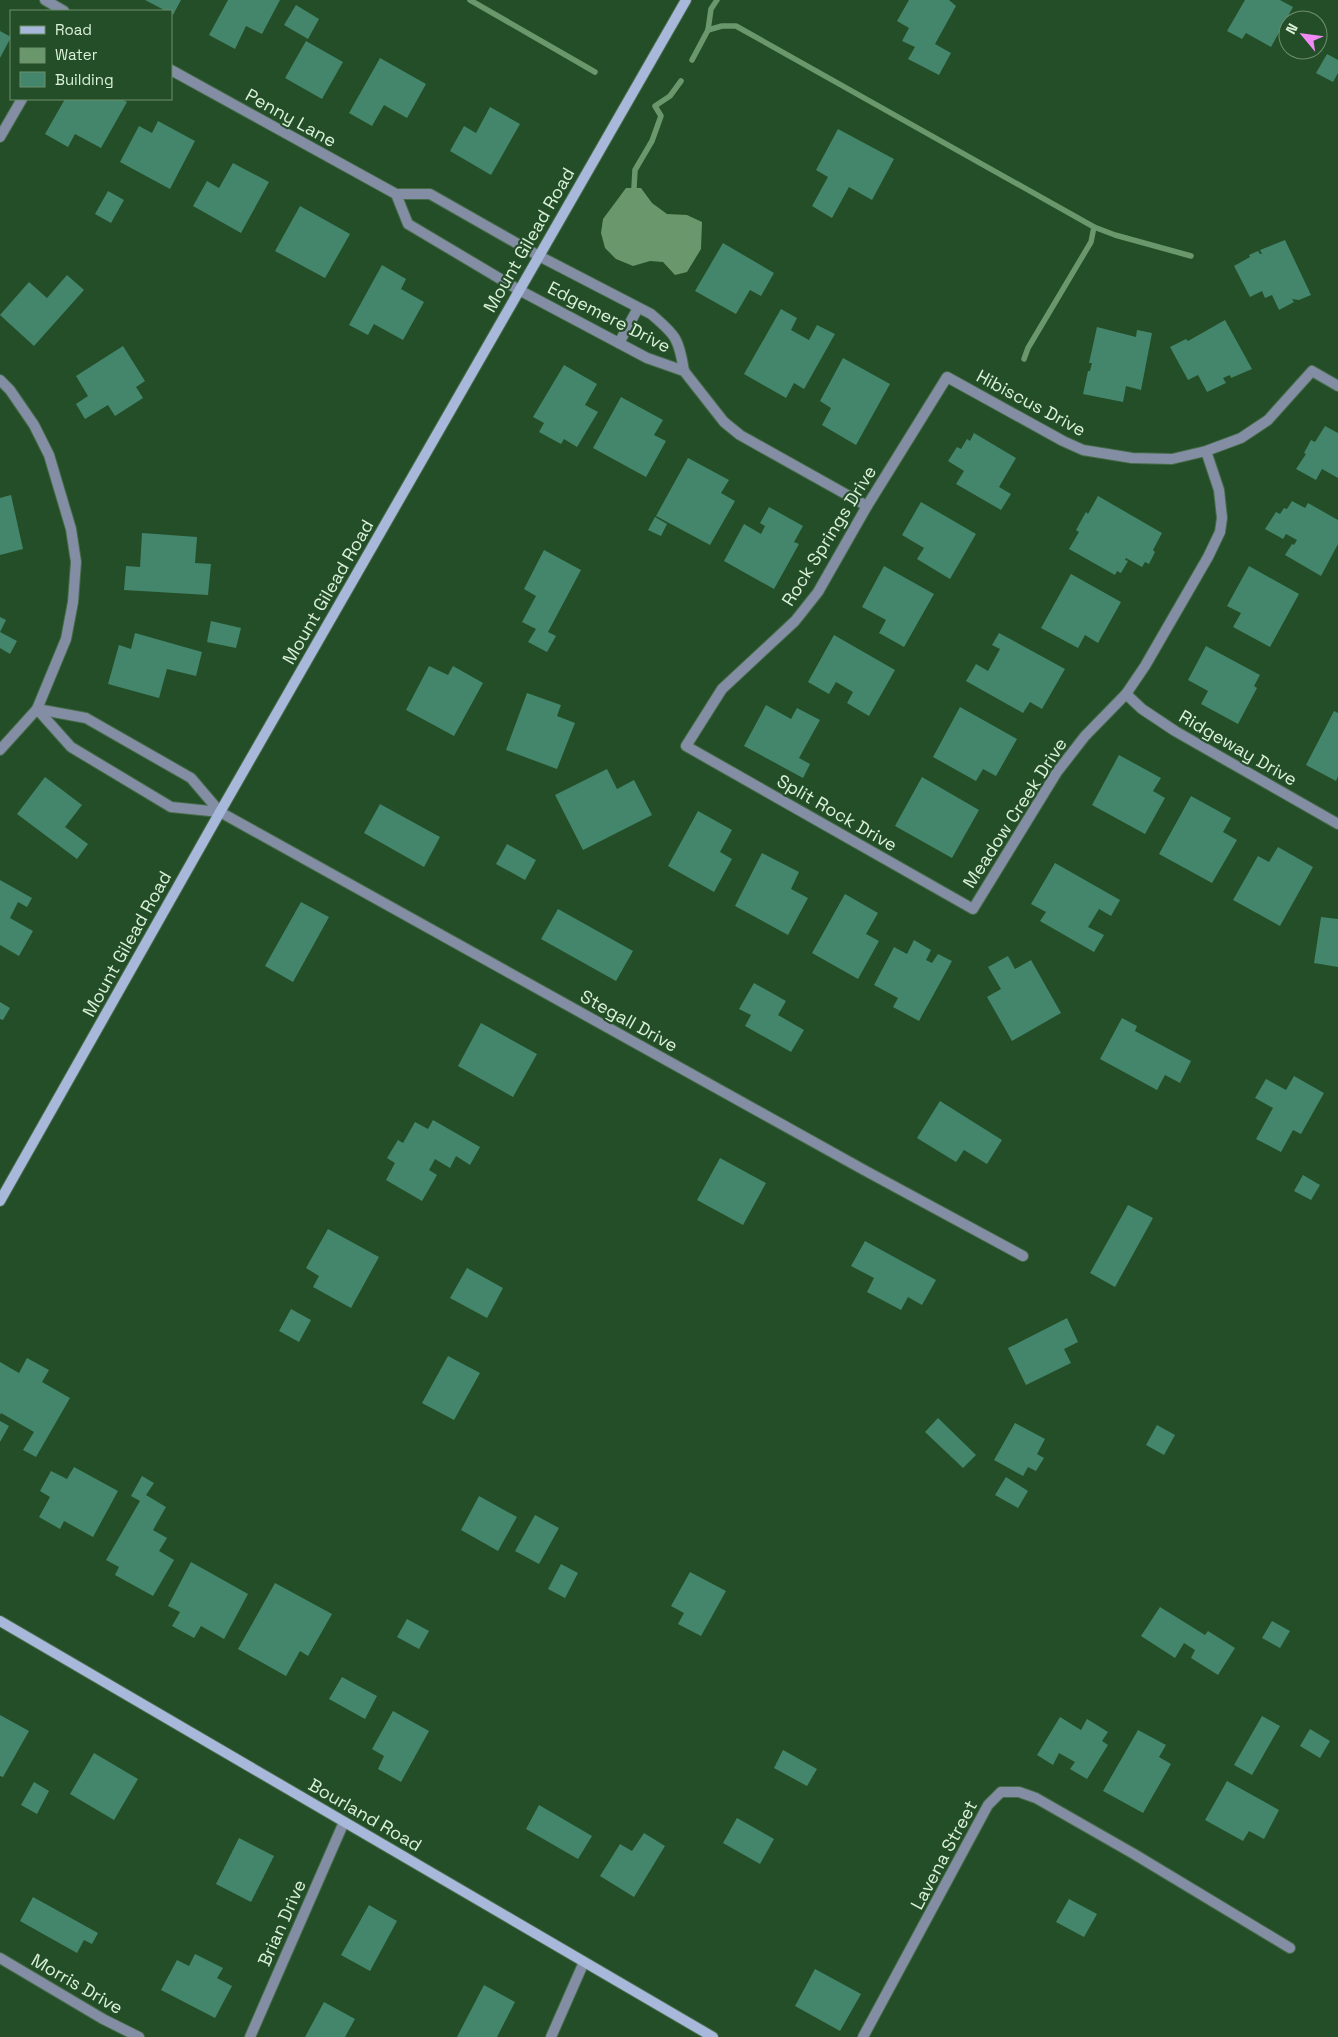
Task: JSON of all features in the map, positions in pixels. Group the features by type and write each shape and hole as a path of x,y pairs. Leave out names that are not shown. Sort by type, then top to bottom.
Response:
{"street":[{"path":"45,0 62,10"},
{"name":"Mount Gilead Road","path":"0,1201 220,812 686,0"},
{"name":"Penny Lane","path":"172,71 396,194 430,194 539,256"},
{"path":"0,137 21,100"},
{"path":"396,194 408,224 519,290"},
{"name":"Edgemere Drive","path":"539,256 638,308 666,327 680,344 684,371 724,422 740,435 867,506"},
{"name":"Edgemere Drive","path":"519,290 647,358 684,371"},
{"path":"619,343 638,308"},
{"name":"Hibiscus Drive","path":"947,377 1063,441 1083,450 1132,458 1154,459 1172,459 1206,451 1241,438 1268,420 1312,371 1338,386"},
{"name":"Rock Springs Drive","path":"686,746 722,689 795,621 806,608 829,574 867,506 947,377"},
{"path":"0,380 10,390 34,425 49,455 71,529 76,562 74,602 66,639 37,709 0,750"},
{"name":"Meadow Creek Drive","path":"973,909 1057,772 1085,736 1126,694 1157,648 1208,557 1220,532 1222,518 1219,490 1206,451"},
{"name":"Ridgeway Drive","path":"1126,694 1142,710 1175,731 1338,824"},
{"path":"37,709 86,718 94,722 191,778 220,812"},
{"path":"37,709 71,747 171,807 220,812"},
{"name":"Split Rock Drive","path":"686,746 973,909"},
{"name":"Stegall Drive","path":"220,812 864,1170 1023,1256"},
{"name":"Bourland Road","path":"0,1621 713,2037"},
{"name":"Lavena Street","path":"864,2037 988,1805 1001,1792 1019,1792 1036,1798 1157,1867 1290,1948"},
{"name":"Brian Drive","path":"250,2037 344,1822"},
{"name":"Morris Drive","path":"0,1958 103,2019 139,2037"},
{"path":"551,2037 584,1962"}],"water":[{"path":"626,188 641,188 652,203 667,214 687,215 702,222 701,249 687,272 675,275 663,262 650,261 633,266 616,259 605,248 601,233 603,219"}],"building":[{"path":"145,0 181,0 173,15 172,10 164,10"},
{"path":"228,0 280,0 262,34 246,26 235,49 209,35"},
{"path":"909,0 949,0 956,6 935,44 951,53 939,75 908,59 915,47 902,41 909,28 897,21"},
{"path":"1245,0 1280,0 1293,7 1291,10 1278,10 1278,34 1271,47 1246,33 1242,39 1227,31"},
{"path":"296,5 319,19 308,39 284,25"},
{"path":"0,31 10,36 10,39 0,58"},
{"path":"306,41 343,62 322,99 285,78"},
{"path":"1328,55 1338,60 1338,73 1333,82 1316,73 1324,60 1328,60"},
{"path":"380,58 426,84 407,118 384,105 372,126 349,113"},
{"path":"64,100 123,100 127,102 101,148 75,134 68,147 45,134"},
{"path":"490,107 520,124 491,175 450,151 464,126 476,133"},
{"path":"158,121 195,141 170,189 120,162 139,126 152,133"},
{"path":"838,129 894,159 872,200 849,187 832,218 812,206 828,177 816,170"},
{"path":"233,163 269,182 241,233 193,206 207,181 219,188"},
{"path":"108,191 124,200 111,223 95,214"},
{"path":"300,206 350,234 325,278 275,251"},
{"path":"1285,240 1311,295 1299,300 1292,299 1294,302 1279,310 1272,295 1265,298 1262,291 1250,297 1234,266 1250,257 1249,255 1258,251 1262,254 1260,250"},
{"path":"723,243 774,273 761,296 750,290 736,314 695,291"},
{"path":"382,265 406,279 401,289 424,302 403,340 374,324 368,335 349,325"},
{"path":"67,275 84,290 34,346 0,315 29,282 47,298"},
{"path":"781,309 797,318 791,330 809,340 817,325 835,334 804,389 794,383 786,398 744,374"},
{"path":"1225,320 1252,369 1231,378 1230,375 1223,378 1226,383 1207,392 1198,375 1188,380 1170,347 1186,339 1188,341"},
{"path":"1097,327 1136,337 1137,330 1152,333 1141,390 1126,386 1123,402 1083,394 1088,371 1090,371 1092,363 1089,363"},
{"path":"123,346 145,381 136,387 143,398 115,416 108,405 85,419 76,404 88,396 76,376"},
{"path":"843,358 890,384 856,445 822,425 831,408 820,401"},
{"path":"564,365 597,384 585,405 598,412 577,447 564,439 561,444 539,432 544,423 533,417"},
{"path":"621,397 663,420 654,435 666,441 646,477 593,448"},
{"path":"1325,426 1338,433 1338,478 1322,469 1316,480 1296,469 1306,454 1304,453 1311,440 1315,442"},
{"path":"974,433 1016,458 999,487 1011,494 1001,510 956,484 964,471 948,461 957,447 961,449 967,439 970,441"},
{"path":"688,458 729,480 721,493 735,501 710,545 656,516"},
{"path":"11,495 23,549 0,555 0,498"},
{"path":"1098,496 1162,533 1153,550 1155,552 1149,564 1145,562 1142,567 1126,558 1125,560 1128,561 1121,573 1117,571 1115,575 1069,549 1079,532 1076,530"},
{"path":"1292,501 1305,508 1308,503 1338,520 1338,544 1321,576 1285,555 1297,540 1286,534 1283,539 1265,529 1276,512 1280,514 1284,508 1287,509"},
{"path":"921,502 976,534 950,579 917,559 924,548 902,535"},
{"path":"769,507 803,526 794,542 799,544 774,589 724,561 744,524 761,534 765,526 760,523"},
{"path":"655,517 667,524 661,536 648,530"},
{"path":"142,533 197,537 195,563 211,564 208,595 124,590 126,566 140,567"},
{"path":"544,550 581,570 548,632 556,636 547,652 528,642 536,629 522,622 536,596 524,589"},
{"path":"884,566 934,594 904,647 879,633 886,620 862,607"},
{"path":"1249,566 1299,594 1270,647 1233,627 1241,613 1227,606"},
{"path":"1071,574 1121,602 1098,643 1085,635 1078,648 1041,628"},
{"path":"0,617 6,620 0,632"},
{"path":"211,621 241,628 236,648 207,642"},
{"path":"0,632 17,641 10,654 0,648"},
{"path":"135,633 202,652 196,676 167,669 159,698 108,684 119,645 131,649"},
{"path":"999,633 1065,669 1042,709 1030,702 1023,713 966,681 976,664 988,671 1000,649 992,645"},
{"path":"834,635 895,670 869,716 847,703 853,692 836,682 829,694 808,682"},
{"path":"1206,646 1260,675 1254,686 1257,688 1238,724 1201,704 1208,691 1188,680"},
{"path":"429,666 448,675 453,666 483,683 454,736 406,710"},
{"path":"527,693 561,705 557,716 575,723 557,769 506,750"},
{"path":"766,705 791,719 797,708 820,720 799,758 810,764 803,778 744,746"},
{"path":"960,707 1017,739 996,776 983,769 976,781 933,757"},
{"path":"1334,711 1338,713 1338,776 1336,781 1306,765"},
{"path":"1119,755 1161,778 1153,791 1165,798 1145,834 1092,805"},
{"path":"607,769 617,789 634,780 652,815 583,850 555,795"},
{"path":"45,777 82,805 65,827 88,844 77,859 17,814"},
{"path":"922,777 979,810 952,858 895,826"},
{"path":"1191,796 1231,818 1223,832 1237,840 1212,883 1159,854"},
{"path":"380,804 440,837 424,867 364,833"},
{"path":"698,811 732,830 720,852 732,859 714,892 668,866"},
{"path":"507,844 536,860 525,880 496,864"},
{"path":"1278,847 1313,867 1280,926 1233,900 1258,856 1269,862"},
{"path":"762,853 799,872 791,889 808,898 788,935 735,906"},
{"path":"1055,863 1120,900 1111,916 1099,909 1088,927 1104,935 1094,952 1040,921 1046,912 1031,904"},
{"path":"0,880 32,898 27,907 18,902 10,918 33,931 19,956 0,945"},
{"path":"845,894 878,913 866,934 879,941 858,979 812,953"},
{"path":"301,902 329,917 293,982 265,966"},
{"path":"558,909 633,951 616,981 541,939"},
{"path":"1321,917 1338,919 1338,967 1314,963"},
{"path":"914,940 931,950 926,960 932,963 938,954 952,961 919,1021 893,1007 898,998 874,985 894,947 907,954"},
{"path":"1008,956 1015,969 1031,960 1061,1013 1012,1041 987,997 1001,989 988,967"},
{"path":"754,983 786,1001 778,1015 804,1030 791,1052 745,1026 751,1015 739,1009"},
{"path":"0,1002 10,1008 3,1020 0,1019"},
{"path":"1122,1018 1137,1026 1135,1031 1191,1061 1180,1083 1165,1075 1157,1090 1100,1059"},
{"path":"481,1023 537,1054 513,1097 458,1066"},
{"path":"1294,1076 1324,1093 1301,1134 1293,1130 1281,1152 1256,1139 1273,1108 1255,1098 1266,1079 1286,1090"},
{"path":"940,1101 1002,1140 987,1164 964,1150 956,1162 917,1138"},
{"path":"433,1120 480,1147 470,1165 456,1156 450,1168 435,1159 429,1170 437,1175 422,1201 386,1180 395,1163 387,1158 398,1140 403,1143 415,1122 428,1129"},
{"path":"720,1158 766,1183 743,1225 697,1200"},
{"path":"1303,1175 1320,1185 1311,1200 1294,1191"},
{"path":"1128,1205 1153,1218 1115,1287 1090,1273"},
{"path":"328,1229 379,1257 351,1308 313,1287 319,1276 306,1268"},
{"path":"865,1241 936,1280 922,1305 908,1297 901,1310 867,1292 874,1278 851,1266"},
{"path":"467,1268 503,1288 487,1318 450,1298"},
{"path":"291,1309 311,1320 299,1342 279,1331"},
{"path":"1067,1318 1078,1342 1064,1349 1071,1363 1026,1385 1008,1348"},
{"path":"448,1356 480,1373 454,1420 422,1403"},
{"path":"27,1358 49,1370 42,1382 70,1398 36,1457 23,1450 34,1432 1,1413 0,1415 0,1362 19,1373"},
{"path":"938,1418 976,1455 963,1468 925,1432"},
{"path":"0,1421 9,1426 0,1442"},
{"path":"1015,1423 1045,1439 1037,1454 1044,1458 1036,1471 1028,1467 1023,1476 994,1460"},
{"path":"1157,1425 1175,1435 1164,1455 1146,1445"},
{"path":"74,1467 118,1491 93,1537 64,1521 60,1529 39,1517 50,1497 40,1491 51,1471 67,1479"},
{"path":"142,1476 154,1483 146,1495 166,1507 153,1530 167,1538 159,1551 174,1560 153,1596 115,1575 119,1567 106,1560 140,1501 131,1496"},
{"path":"1006,1477 1028,1491 1018,1508 995,1495"},
{"path":"479,1496 517,1517 498,1551 461,1530"},
{"path":"535,1515 559,1528 539,1564 515,1551"},
{"path":"191,1562 248,1594 224,1639 201,1626 194,1638 172,1626 180,1612 168,1606"},
{"path":"561,1564 578,1573 565,1598 548,1589"},
{"path":"690,1572 726,1591 701,1636 678,1624 684,1613 671,1606"},
{"path":"275,1583 332,1614 308,1656 300,1651 286,1676 238,1649"},
{"path":"1160,1607 1205,1635 1208,1631 1235,1648 1218,1675 1191,1658 1195,1650 1184,1643 1175,1658 1141,1636"},
{"path":"407,1619 429,1631 419,1649 397,1637"},
{"path":"1272,1621 1290,1631 1280,1648 1262,1638"},
{"path":"342,1677 377,1696 365,1719 329,1699"},
{"path":"393,1711 429,1731 401,1782 378,1769 384,1756 372,1749"},
{"path":"0,1715 29,1731 3,1777 0,1776"},
{"path":"1262,1716 1280,1726 1252,1775 1234,1765"},
{"path":"1060,1717 1081,1730 1087,1719 1108,1732 1102,1741 1108,1745 1087,1779 1070,1769 1075,1762 1059,1753 1053,1765 1037,1755"},
{"path":"1310,1729 1330,1741 1320,1758 1300,1746"},
{"path":"1138,1730 1166,1745 1159,1757 1171,1764 1143,1813 1103,1791"},
{"path":"783,1750 817,1769 807,1786 774,1768"},
{"path":"94,1753 138,1779 114,1820 70,1794"},
{"path":"1227,1781 1279,1810 1264,1839 1249,1831 1243,1841 1205,1820"},
{"path":"34,1782 49,1791 37,1814 21,1805"},
{"path":"539,1805 592,1836 578,1859 526,1829"},
{"path":"737,1818 774,1839 760,1864 723,1843"},
{"path":"644,1833 665,1846 634,1897 600,1876 620,1844 632,1851"},
{"path":"239,1838 274,1856 251,1902 216,1884"},
{"path":"33,1897 98,1933 92,1944 84,1940 77,1953 20,1921"},
{"path":"1069,1899 1097,1914 1084,1937 1056,1922"},
{"path":"369,1905 397,1921 370,1971 341,1955"},
{"path":"195,1954 223,1968 217,1978 232,1986 215,2018 161,1990 177,1960 189,1966"},
{"path":"815,1969 861,1994 840,2031 795,2006"},
{"path":"484,1985 515,2002 497,2037 457,2037"},
{"path":"324,2002 355,2019 345,2037 305,2037"}],"waterway":[{"path":"470,0 595,72"},
{"path":"692,60 708,30 711,9 717,0"},
{"path":"708,30 722,26 736,26 1094,227 1115,235 1191,256"},
{"path":"634,188 635,170 652,141 661,116 655,106 670,96 681,81"},
{"path":"1024,359 1028,348 1091,242 1094,227"}]}
